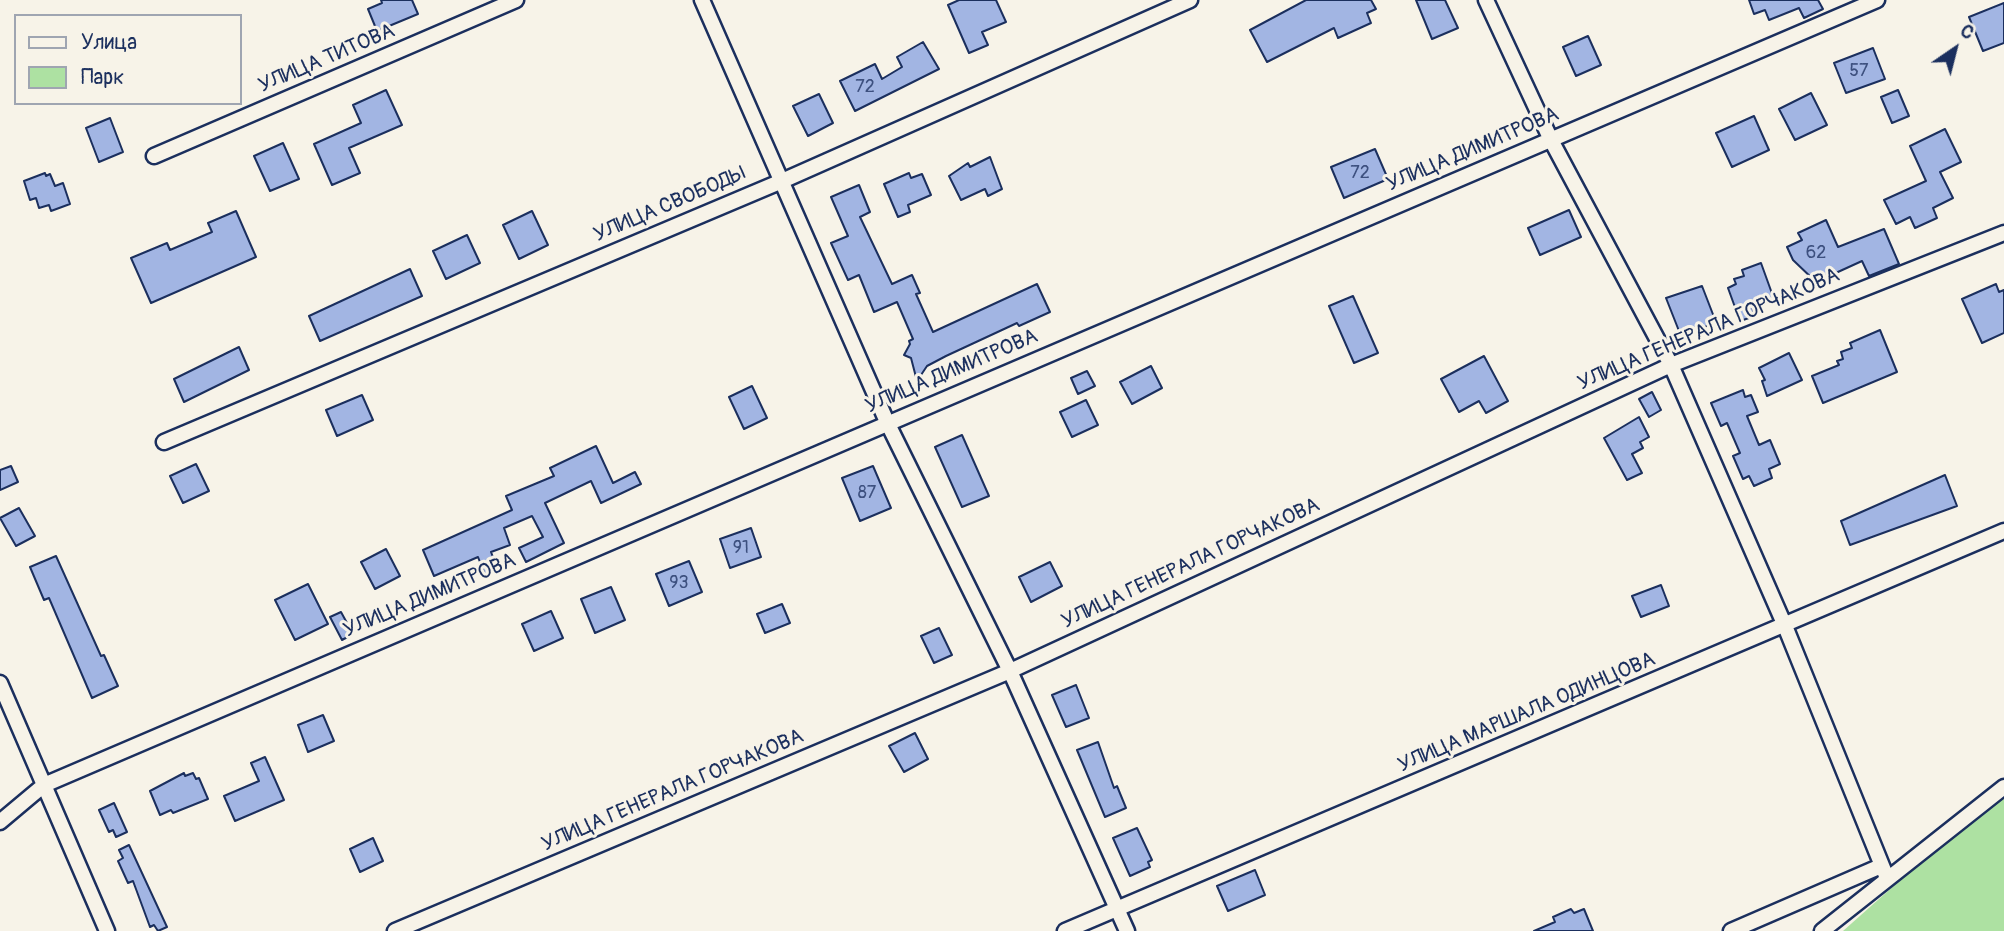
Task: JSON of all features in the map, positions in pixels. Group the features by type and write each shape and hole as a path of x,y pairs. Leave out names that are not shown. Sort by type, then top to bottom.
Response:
{"street":[{"name":"УЛИЦА ТИТОВА","path":"154,156 516,0"},
{"path":"702,0 887,422 1010,671 1127,931"},
{"name":"УЛИЦА СВОБОДЫ","path":"164,443 782,181 1190,0"},
{"path":"1486,0 1551,140 1671,365 1785,626 1884,872"},
{"name":"УЛИЦА ДИМИТРОВА","path":"44,785 1877,0"},
{"name":"УЛИЦА ГЕНЕРАЛА ГОРЧАКОВА","path":"395,931 1010,671 1671,365 2004,233"},
{"name":"УЛИЦА МАРШАЛА ОДИНЦОВА","path":"1065,931 2004,531"},
{"path":"0,683 107,931"},
{"path":"0,822 44,785"},
{"path":"1822,931 1884,872 2004,787"},
{"path":"1731,931 1884,872"}],"green space":[{"path":"2004,788 2004,931 1843,931"}],"building":[{"path":"381,0 412,0 418,14 377,31 368,9 382,3"},
{"path":"959,0 996,0 1006,22 982,32 988,45 969,53 948,5"},
{"path":"1306,0 1371,0 1376,9 1367,13 1371,23 1338,38 1334,28 1267,62 1250,30"},
{"path":"1416,0 1445,0 1458,28 1432,39"},
{"path":"1749,0 1818,0 1823,9 1804,18 1799,8 1769,20 1765,10 1754,14"},
{"path":"2004,3 2004,43 1983,51 1969,17"},
{"path":"1588,36 1601,65 1576,76 1563,47"},
{"path":"923,42 939,69 855,111 840,81 875,64 882,79 902,67 897,57"},
{"path":"1873,48 1885,79 1846,93 1834,63"},
{"path":"386,90 402,125 349,148 360,173 332,185 314,144 361,123 353,105"},
{"path":"1898,90 1909,116 1892,123 1881,97"},
{"path":"1811,93 1827,125 1795,140 1779,109"},
{"path":"819,94 833,123 808,136 793,106"},
{"path":"1754,116 1769,150 1732,167 1716,133"},
{"path":"110,118 123,152 99,162 86,128"},
{"path":"1945,129 1961,162 1940,172 1953,198 1933,208 1937,218 1915,228 1910,217 1896,224 1884,200 1926,181 1910,146"},
{"path":"283,143 299,179 270,191 254,156"},
{"path":"1375,149 1388,179 1344,198 1331,167"},
{"path":"990,157 1002,189 988,196 985,189 961,200 949,176 968,163 970,167"},
{"path":"45,173 46,176 50,174 55,186 63,183 70,204 51,211 49,205 39,208 36,198 30,200 24,181"},
{"path":"909,173 911,178 922,174 931,195 908,205 910,212 898,217 884,184"},
{"path":"859,185 870,212 860,217 892,284 912,275 920,293 916,294 933,332 1037,284 1050,312 1019,326 1017,323 946,356 927,366 917,381 911,358 904,355 909,341 913,339 897,302 874,312 859,275 848,280 831,243 848,236 831,197"},
{"path":"1569,210 1581,237 1540,255 1528,228"},
{"path":"236,211 256,257 151,303 131,258 167,243 170,250 212,232 208,223"},
{"path":"532,211 548,245 519,259 503,225"},
{"path":"1826,220 1838,247 1884,229 1899,264 1869,276 1862,261 1816,282 1793,260 1787,247 1802,240 1798,233"},
{"path":"467,235 480,263 446,279 433,251"},
{"path":"1761,263 1774,299 1752,307 1755,316 1740,321 1728,288 1736,284 1734,279 1744,276 1742,270"},
{"path":"410,269 422,296 320,341 309,316"},
{"path":"1996,284 1999,292 2004,290 2004,333 1982,343 1962,299"},
{"path":"1702,286 1714,317 1707,319 1709,324 1703,329 1690,334 1688,328 1679,331 1666,298"},
{"path":"1353,296 1378,353 1354,363 1329,306"},
{"path":"1880,330 1897,372 1823,403 1812,376 1839,365 1837,361 1843,359 1841,352 1852,348 1850,343"},
{"path":"239,347 249,370 184,402 174,379"},
{"path":"1789,353 1802,380 1767,396 1762,381 1765,380 1759,368"},
{"path":"1484,356 1508,401 1486,413 1479,401 1459,412 1441,379"},
{"path":"1151,366 1162,388 1132,404 1120,382"},
{"path":"1087,371 1095,386 1078,394 1071,378"},
{"path":"752,386 767,418 744,429 729,397"},
{"path":"1743,390 1745,397 1751,395 1758,412 1747,416 1759,445 1770,440 1780,464 1769,469 1772,478 1754,486 1749,476 1743,479 1733,456 1740,453 1727,423 1721,426 1711,403"},
{"path":"1652,392 1661,410 1649,417 1639,399"},
{"path":"362,395 373,420 337,436 326,410"},
{"path":"1086,400 1098,425 1072,437 1060,412"},
{"path":"1639,417 1649,437 1640,442 1643,448 1632,454 1642,473 1627,480 1604,438"},
{"path":"962,435 989,496 962,507 935,447"},
{"path":"596,446 613,483 635,472 641,484 601,503 591,481 545,503 564,543 526,562 519,548 543,537 532,516 504,528 510,545 491,552 498,570 485,575 478,557 434,576 423,550 512,510 506,496 554,476 550,468"},
{"path":"196,464 209,491 183,503 170,476"},
{"path":"11,466 18,482 0,490 0,470"},
{"path":"873,466 891,508 860,521 842,478"},
{"path":"1945,475 1957,506 1850,545 1841,521"},
{"path":"19,508 35,536 16,546 0,518"},
{"path":"751,528 761,557 730,568 720,539"},
{"path":"386,549 400,576 375,589 361,562"},
{"path":"56,556 101,656 104,655 118,686 92,698 49,598 44,600 30,567"},
{"path":"689,561 702,592 669,606 656,574"},
{"path":"1050,562 1062,586 1031,602 1019,577"},
{"path":"308,584 328,624 295,640 275,600"},
{"path":"1661,585 1669,606 1641,617 1632,596"},
{"path":"611,587 625,620 595,633 581,599"},
{"path":"782,604 790,623 765,633 757,614"},
{"path":"551,611 563,638 534,651 522,624"},
{"path":"341,612 353,634 342,640 330,617"},
{"path":"939,628 952,655 934,663 921,636"},
{"path":"1076,685 1089,718 1066,727 1052,695"},
{"path":"323,715 334,741 308,752 298,725"},
{"path":"915,733 928,759 904,772 889,746"},
{"path":"1098,742 1114,788 1117,786 1126,808 1105,817 1077,750"},
{"path":"265,757 284,800 235,821 224,796 259,781 251,763"},
{"path":"184,773 185,776 193,773 196,779 199,778 208,799 173,813 171,810 160,815 150,791"},
{"path":"114,803 127,832 116,837 113,830 109,832 99,810"},
{"path":"1137,828 1152,860 1148,862 1150,867 1130,876 1113,838"},
{"path":"373,838 383,861 360,872 350,849"},
{"path":"129,845 167,927 158,931 154,925 150,927 133,881 128,883 118,861 123,858 119,850"},
{"path":"1255,870 1265,895 1228,911 1217,886"},
{"path":"1571,909 1574,913 1584,909 1593,931 1534,931 1555,922 1553,917"}]}
